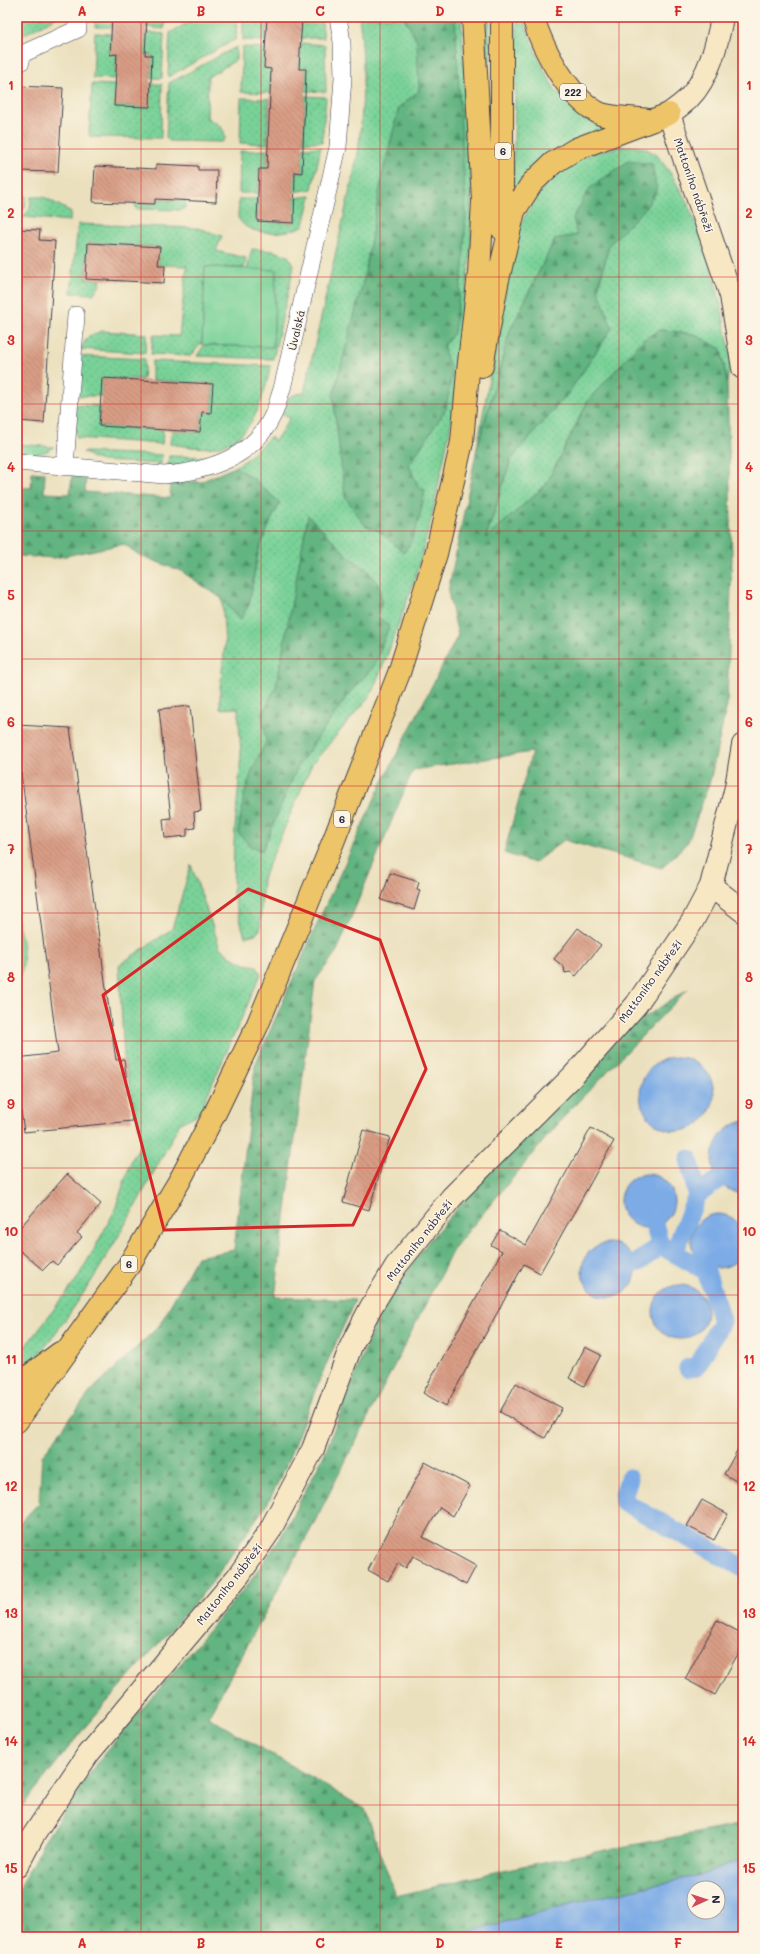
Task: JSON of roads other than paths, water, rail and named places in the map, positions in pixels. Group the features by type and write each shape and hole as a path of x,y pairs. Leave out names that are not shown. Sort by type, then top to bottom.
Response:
{"main road":[{"name":"6","path":"462,442 468,370 480,273 483,201 473,17"},
{"name":"6","path":"17,1421 129,1265 180,1180 215,1113 257,1026 333,842 399,672 436,554 462,442 481,372 497,284 503,215 502,17"},
{"name":"222","path":"533,17 553,63 574,93 602,114 660,117"},
{"path":"497,284 514,211 532,183 553,163 576,149 660,117 689,98 706,73 718,40 722,17"},
{"name":"Mattoniho nábřeží","path":"660,117 731,296 743,368"},
{"name":"Mattoniho nábřeží","path":"17,1866 33,1836 88,1754 239,1575 269,1532 313,1449 351,1346 371,1307 396,1266 452,1197 573,1076 636,1005 692,922 711,886 736,786 743,745"},
{"path":"711,886 743,910"},
{"path":"17,1385 38,1368 73,1344"}],"street":[{"path":"21,62 22,54 78,29 78,17"},
{"name":"Úvalská","path":"17,462 164,475 188,473 227,461 242,452 258,436 272,416 288,364 338,147 343,78 338,17"},
{"path":"65,467 76,315"}],"water":[{"path":"670,1057 684,1057 698,1063 708,1073 714,1087 712,1108 708,1115 698,1125 684,1131 670,1131 656,1125 646,1115 640,1101 640,1087 646,1073 656,1063"},
{"path":"743,1121 743,1194 730,1190 720,1183 714,1172 712,1160 714,1148 720,1137 729,1127"},
{"path":"642,1174 652,1174 662,1178 670,1186 674,1196 674,1206 670,1216 662,1224 652,1228 642,1228 632,1224 624,1216 620,1206 620,1196 624,1186 632,1178"},
{"path":"718,1214 728,1216 737,1222 743,1231 745,1241 743,1251 737,1260 728,1266 718,1268 708,1266 699,1260 693,1251 691,1241 693,1231 699,1222 708,1216"},
{"path":"604,1243 614,1243 624,1247 632,1255 636,1265 636,1275 632,1285 624,1293 614,1297 604,1297 594,1293 586,1285 582,1275 582,1265 586,1255 594,1247"},
{"path":"675,1285 685,1285 695,1289 703,1297 707,1307 707,1317 703,1327 695,1335 685,1339 675,1339 665,1335 657,1327 653,1317 653,1307 657,1297 665,1289"},
{"path":"743,1859 743,1937 450,1937 578,1902 705,1874"}],"waterway":[{"path":"689,1159 697,1195"},
{"path":"674,1253 697,1195 743,1162"},
{"path":"648,1202 660,1245"},
{"path":"610,1269 639,1262 660,1245 706,1271 722,1321 697,1366 688,1368"},
{"path":"629,1478 624,1496 624,1502 743,1568"}]}
